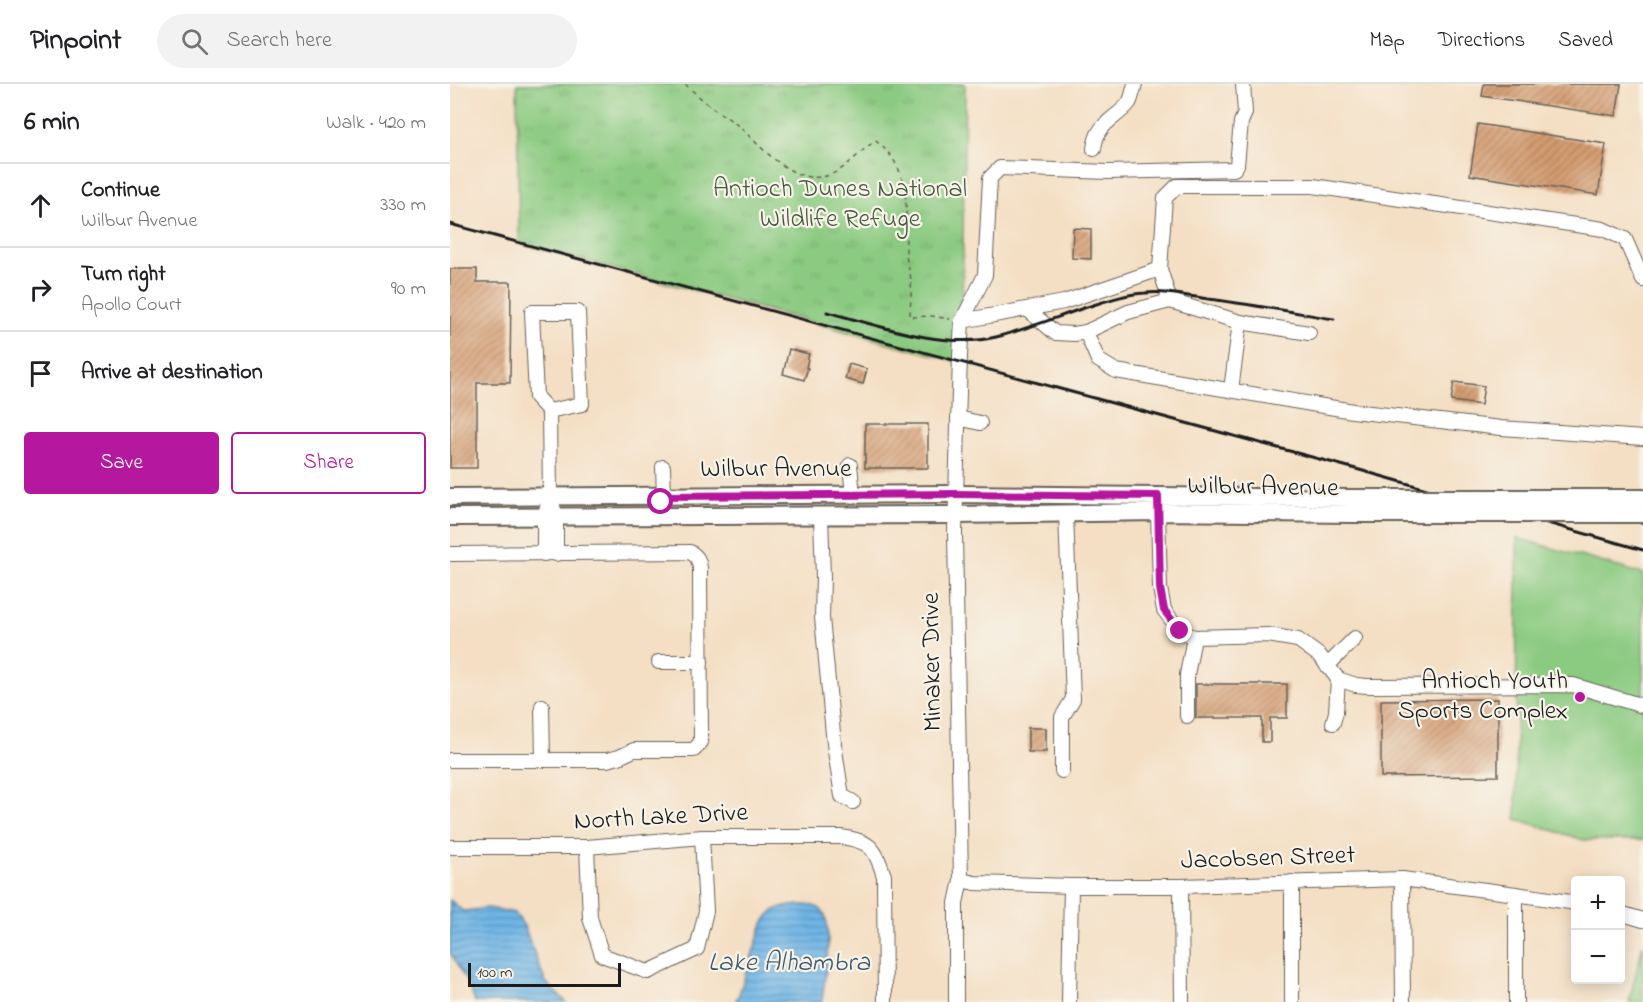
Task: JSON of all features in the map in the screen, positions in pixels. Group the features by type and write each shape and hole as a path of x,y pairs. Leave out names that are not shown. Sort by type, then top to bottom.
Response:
{"main road":[{"name":"Wilbur Avenue","path":"450,497 956,494 1158,504 1351,506 1581,506 1643,498"},
{"path":"613,516 631,508 658,506 664,496"},
{"name":"Wilbur Avenue","path":"450,517 1066,514 1158,504"},
{"name":"Wilbur Avenue","path":"1581,506 1643,514"}],"street":[{"path":"1094,171 1096,135 1131,101 1135,84"},
{"path":"962,321 985,275 989,181 992,174 1000,168 1094,171 1234,169 1237,165 1241,122 1245,113 1243,84"},
{"path":"1170,301 1160,268 1165,198 1177,186 1313,186 1603,229 1625,239 1643,280"},
{"path":"962,321 1064,303 1160,268"},
{"path":"1027,309 1055,333 1086,332 1128,312 1170,301 1240,322 1310,333"},
{"path":"549,411 582,404 578,312 532,312 536,397 549,411 550,554"},
{"name":"Minaker Drive","path":"956,1002 956,903 961,880 955,515 962,321"},
{"path":"1231,390 1240,322"},
{"path":"1086,332 1098,360 1116,371 1353,411 1501,428 1643,438"},
{"path":"958,418 980,423"},
{"path":"850,465 853,495"},
{"path":"663,467 664,496"},
{"path":"1158,504 1160,588 1164,610 1180,631 1194,637 1268,635 1298,640 1320,656 1338,679 1356,685 1573,685 1643,706"},
{"path":"1062,771 1062,717 1073,699 1066,514"},
{"path":"821,516 822,618 834,744 842,796 853,802"},
{"path":"450,554 690,552 699,561 700,568 701,662 701,742 694,750 634,750 607,760 450,760"},
{"path":"1187,716 1186,675 1194,637"},
{"path":"1327,666 1355,638"},
{"path":"659,662 701,662"},
{"path":"1333,723 1338,679"},
{"path":"542,706 543,760"},
{"path":"587,847 590,918 602,955 648,972 697,949 706,911 702,837"},
{"name":"North Lake Drive","path":"450,847 587,847 702,837 841,837 859,840 871,847 879,860 884,876 885,1002"},
{"path":"1402,879 1403,1002"},
{"name":"Jacobsen Street","path":"961,880 975,883 1071,886 1181,886 1402,879 1571,902"},
{"path":"1292,882 1292,1002"},
{"path":"1069,1002 1071,886"},
{"path":"1181,886 1182,1002"},
{"path":"1516,894 1516,1002"},
{"path":"1625,915 1643,920"}],"path":[{"path":"685,84 711,107 734,122 775,159 801,175 812,177 830,175 845,167 876,141 885,148 899,168 905,188 906,256 911,281 910,317 932,316 962,321"}],"green space":[{"name":"Antioch Dunes National Wildlife Refuge","path":"517,84 965,84 962,321 959,362 519,243"},
{"name":"Antioch Youth Sports Complex","path":"1517,538 1643,574 1643,840 1584,840 1516,819"},
{"path":"1643,944 1643,1002 1629,1002"}],"water":[{"path":"450,900 463,911 488,908 515,913 524,926 545,981 566,1002 475,1002 469,986 450,953"},
{"name":"Lake Alhambra","path":"801,905 819,908 826,920 828,942 822,1002 735,1002 766,919 777,909"}],"building":[{"path":"1484,84 1621,84 1616,116 1482,96"},
{"path":"1478,124 1606,144 1598,195 1470,175"},
{"path":"1073,228 1091,229 1091,259 1072,258"},
{"path":"450,269 477,269 477,282 511,282 510,383 477,383 477,468 450,468"},
{"path":"789,349 809,354 804,380 783,374"},
{"path":"849,364 867,369 863,384 845,379"},
{"path":"1454,382 1484,386 1481,405 1451,401"},
{"path":"865,424 928,424 928,468 865,468"},
{"path":"1196,684 1287,684 1287,718 1270,718 1270,742 1262,742 1262,718 1196,718"},
{"path":"1498,699 1498,776 1381,777 1381,700"},
{"path":"1028,728 1046,728 1046,752 1028,752"}],"railway":[{"path":"450,224 1356,469 1643,550"},
{"path":"827,312 911,334 955,340 996,337 1108,300 1145,293 1177,294 1334,319"}],"place":[{"name":"Antioch Youth Sports Complex","path":"1580,697"}],"route":[{"path":"661,502 664,496 956,494 1158,496 1160,588 1164,610 1180,631"}]}
